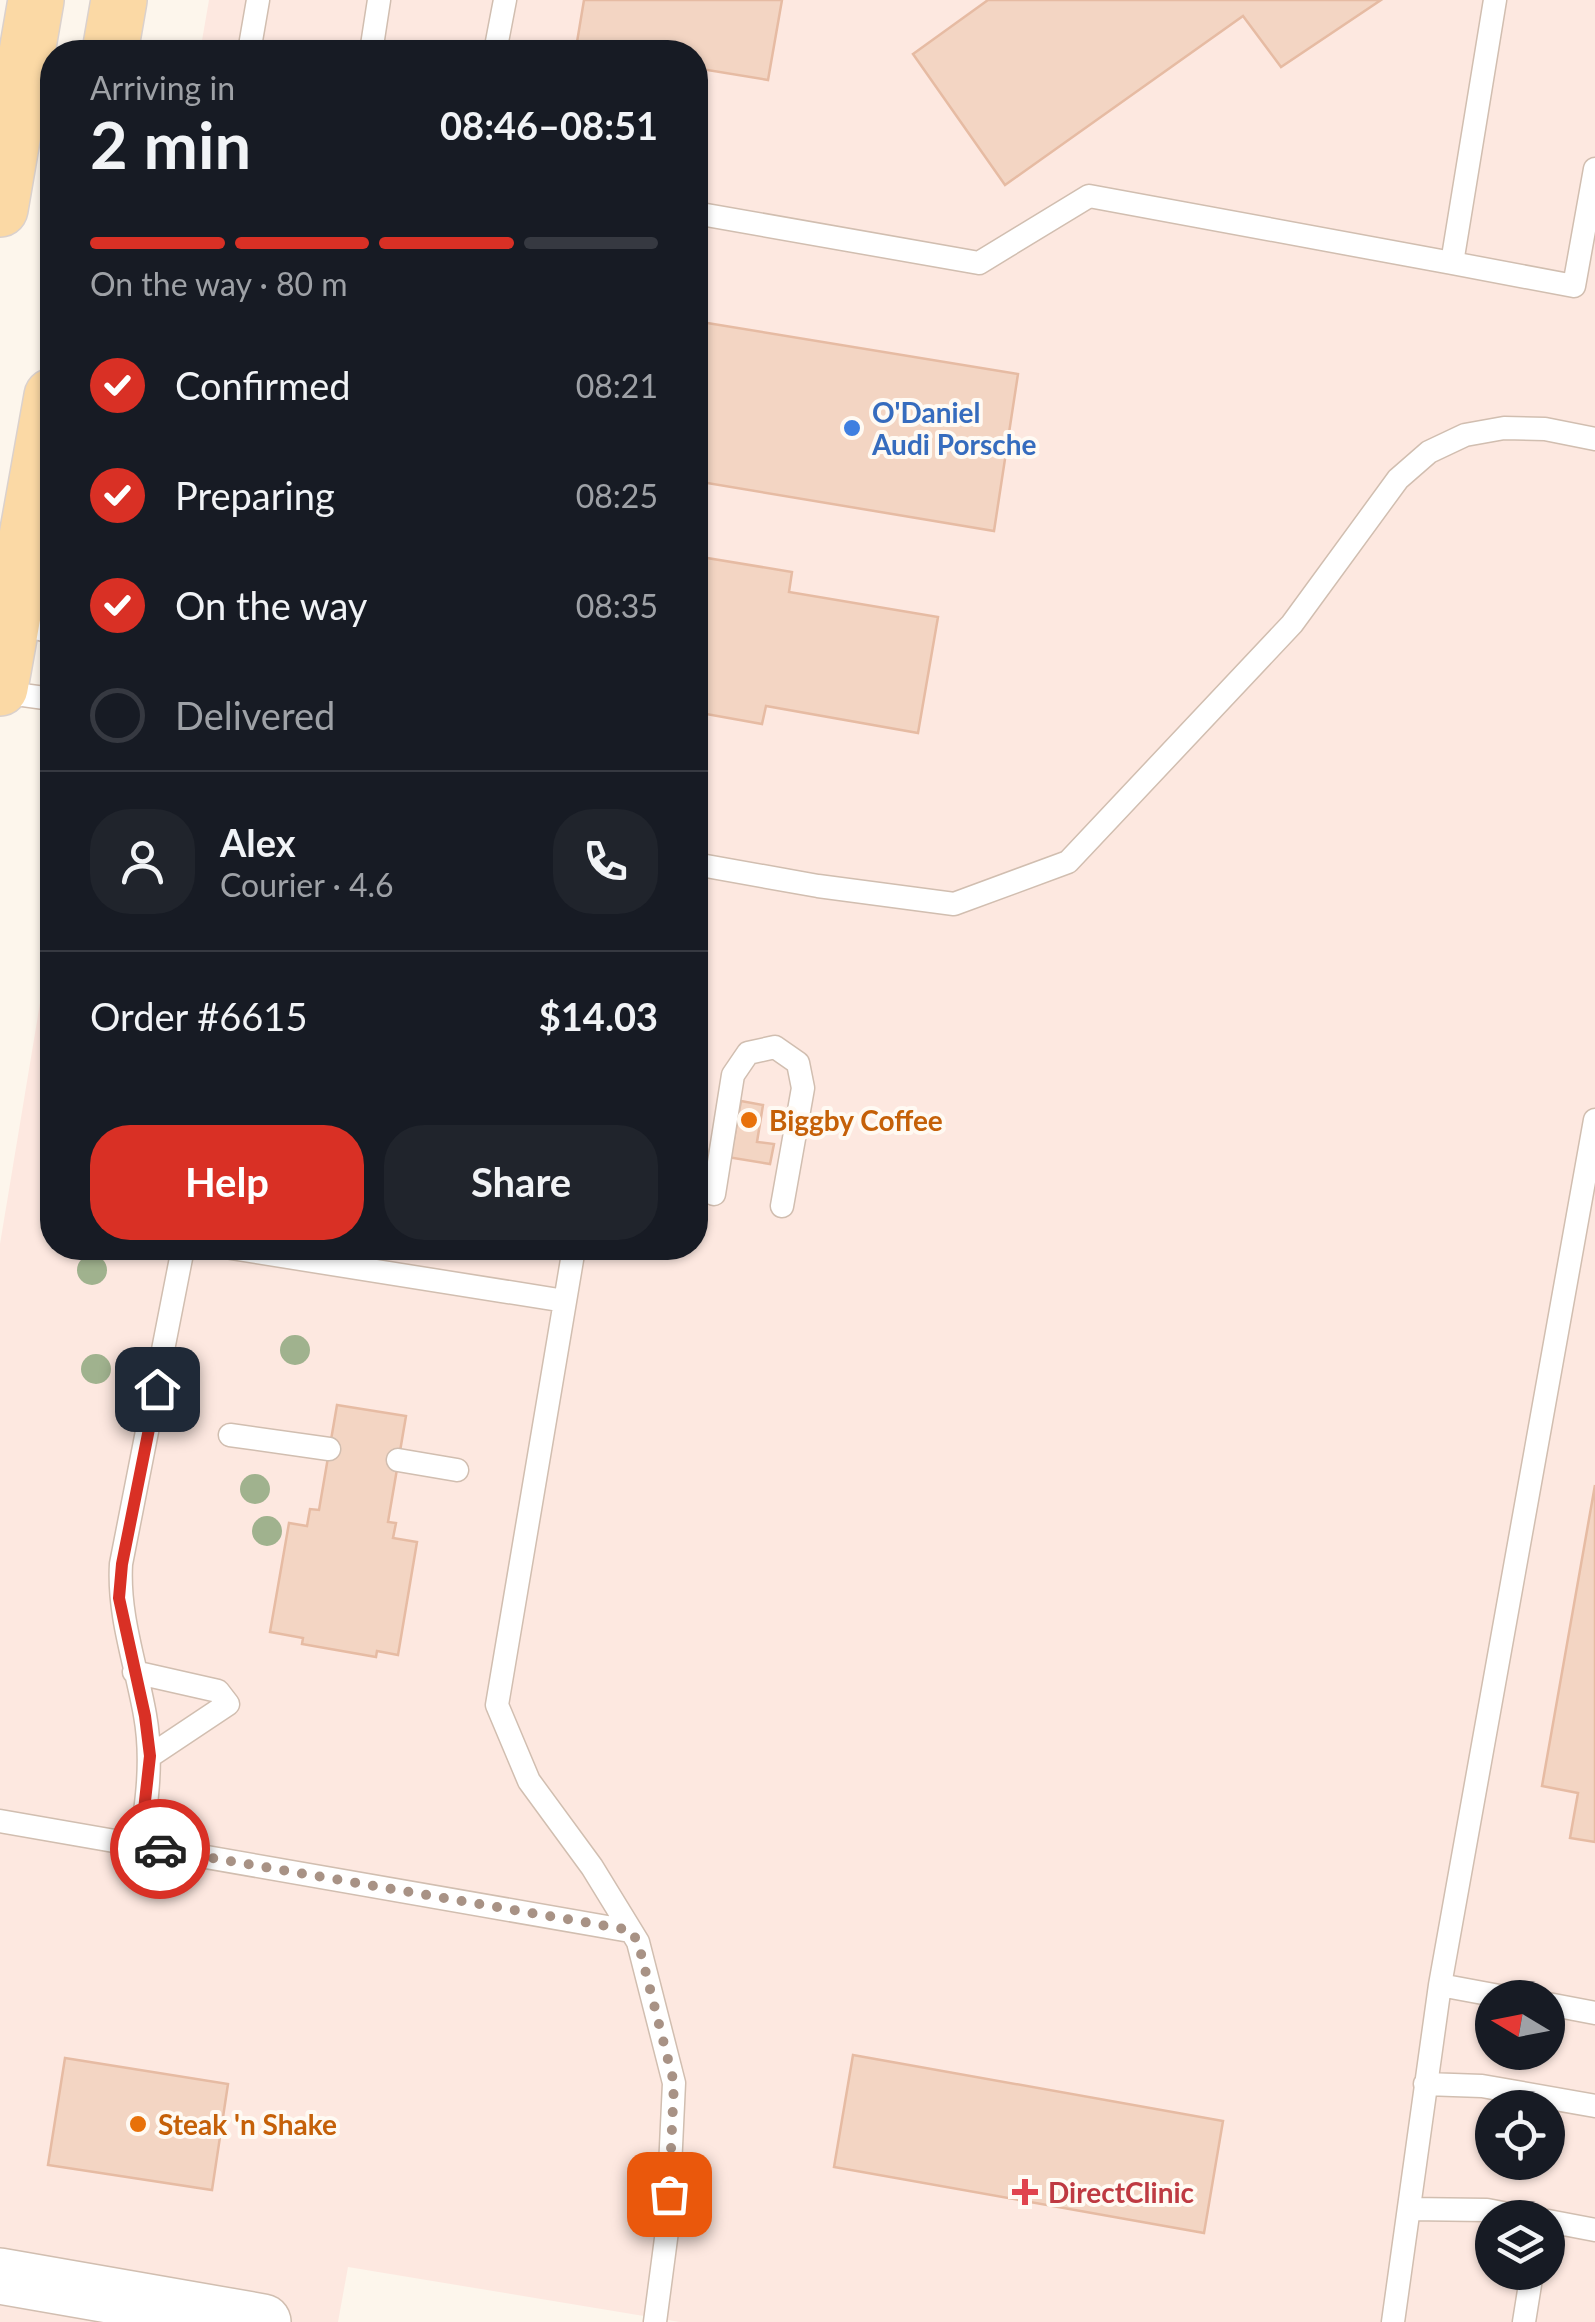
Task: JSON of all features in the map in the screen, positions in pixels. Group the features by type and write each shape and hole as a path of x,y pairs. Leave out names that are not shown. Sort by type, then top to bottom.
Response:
{"main road":[{"path":"0,210 36,0"},
{"path":"112,40 119,0"},
{"path":"0,690 32,627 40,535"}],"street":[{"path":"0,2276 263,2322"}],"lane":[{"path":"252,40 258,0"},
{"path":"372,40 380,0"},
{"path":"497,40 505,0"},
{"path":"1452,263 1494,0"},
{"path":"708,216 979,263 1089,196 1574,286 1595,169"},
{"path":"708,866 954,904 1068,862 1292,624 1398,479 1429,452 1465,435 1504,428 1545,429 1595,439"},
{"path":"0,690 40,697"},
{"path":"714,1194 734,1074 748,1053 776,1047 798,1063 802,1088 782,1206"},
{"path":"1392,2322 1440,1985 1595,1120"},
{"path":"140,1846 150,1756 119,1598 122,1564 182,1260"},
{"path":"328,1260 565,1300"},
{"path":"572,1260 496,1705 530,1782 592,1867 638,1942 674,2083 667,2230 655,2322"},
{"path":"230,1435 330,1449"},
{"path":"398,1460 457,1470"},
{"path":"134,1672 218,1691 228,1704 150,1756"},
{"path":"0,1821 630,1930"},
{"path":"1440,1985 1475,1992"},
{"path":"1565,2007 1595,2013"},
{"path":"1426,2084 1482,2086 1595,2106"},
{"path":"1408,2209 1475,2210"},
{"path":"1565,2224 1595,2230"},
{"path":"1524,2322 1529,2290"}],"shaded area":[{"path":"209,0 1595,0 1595,2322 680,2322 348,2267 338,2322 0,2322 0,1244 40,1003 40,1260 708,1260 708,40 202,40"}],"building":[{"path":"584,0 782,0 768,80 708,70 708,40 577,40"},
{"path":"988,0 1381,0 1281,67 1243,16 1005,185 913,54"},
{"name":"O'Daniel Audi Porsche","path":"708,323 1018,374 994,531 708,483"},
{"path":"708,558 792,572 789,592 938,617 918,733 766,706 762,724 708,714"},
{"name":"Biggby Coffee","path":"741,1101 763,1105 757,1142 774,1144 770,1164 709,1154 713,1135 734,1139"},
{"path":"337,1405 406,1416 388,1522 396,1523 393,1538 417,1542 398,1655 377,1651 376,1657 302,1644 303,1638 270,1632 289,1523 307,1526 310,1509 319,1510"},
{"path":"1595,1485 1595,1842 1570,1838 1578,1793 1542,1786"},
{"path":"853,2055 1223,2121 1204,2233 834,2167"},
{"name":"Steak 'n Shake","path":"65,2058 228,2084 212,2190 48,2165"}],"way so far":[{"path":"160,1849 630,1930 638,1942 674,2083 669,2194"}],"place":[{"name":"O'Daniel Audi Porsche","path":"852,428"},
{"name":"Biggby Coffee","path":"749,1120"},
{"name":"Steak 'n Shake","path":"138,2124"},
{"name":"DirectClinic","path":"1025,2192"}],"route":[{"path":"157,1389 122,1564 119,1598 150,1756 140,1846 160,1849"}]}
